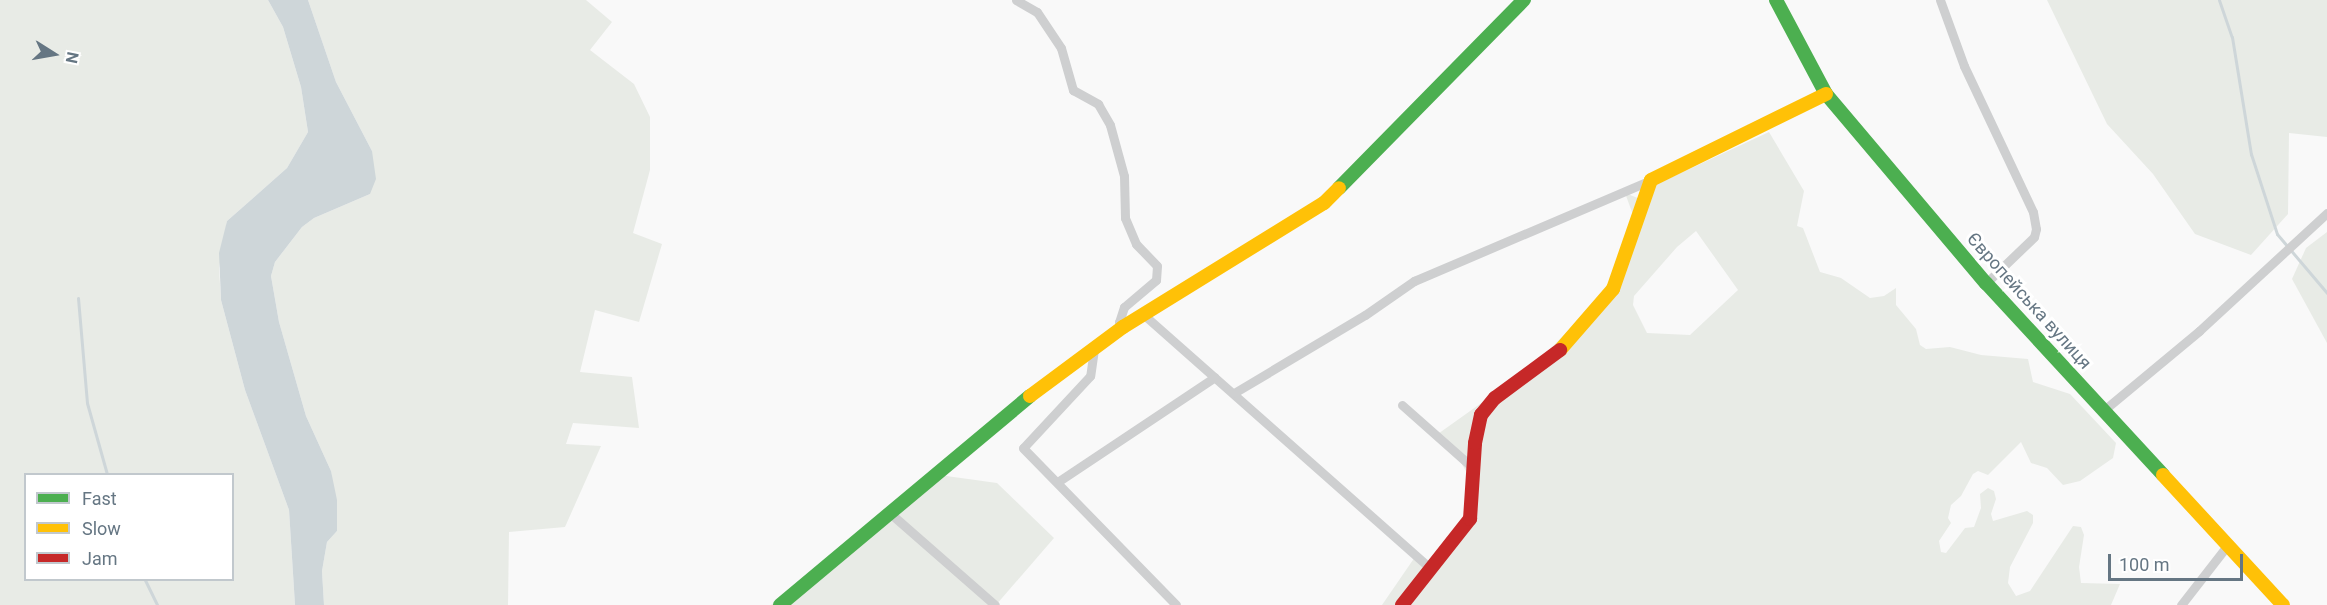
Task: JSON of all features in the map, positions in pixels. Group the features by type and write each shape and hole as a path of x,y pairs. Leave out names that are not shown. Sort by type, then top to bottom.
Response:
{"street":[{"path":"1016,0 1037,12 1061,48 1073,90 1098,104 1110,125 1124,176 1125,218 1136,244 1157,266 1156,280 1124,307 1119,322 1122,327"},
{"path":"780,605 1038,390 1122,327 1324,202 1524,0"},
{"name":"Європейська вулиця","path":"1776,0 1826,94 1986,283 2283,605"},
{"path":"1940,0 1964,66 2033,212 2036,229 2034,237 1986,283"},
{"path":"1234,393 1365,315 1414,281 1651,180 1826,94"},
{"path":"1402,605 1470,519 1472,467 1481,415 1495,398 1562,348 1613,289 1651,180"},
{"path":"2104,410 2199,331 2327,213"},
{"path":"1144,315 1234,393 1295,452 1430,568"},
{"path":"1094,349 1090,376 1023,448 1059,482 1176,605"},
{"path":"1059,482 1215,377"},
{"path":"1402,405 1472,467"},
{"path":"891,514 995,605"},
{"path":"2181,605 2227,546"}],"shaded area":[{"path":"0,0 268,0 283,27 301,87 308,132 287,168 227,221 219,268 221,300 245,390 289,510 295,605 0,605"},
{"path":"268,0 308,0 336,82 372,151 376,179 370,194 314,218 302,227 275,262 271,276 279,322 306,416 331,471 337,500 337,531 327,542 322,571 324,605 295,605 289,510 245,390 221,300 219,253 227,221 287,168 308,132 301,87 283,27"},
{"path":"308,0 586,0 612,22 590,50 634,84 650,117 650,170 633,233 662,244 639,322 595,310 580,372 632,377 639,428 573,423 566,444 601,446 565,527 509,532 508,605 324,605 322,571 327,542 337,531 331,471 306,416 279,322 271,276 275,262 302,227 314,218 370,194 372,151 336,82"},
{"path":"2047,0 2327,0 2327,137 2289,133 2288,214 2251,255 2195,234 2153,174 2107,124"},
{"path":"1769,132 1804,191 1797,226 1803,228 1820,272 1841,278 1870,298 1884,296 1896,288 1896,305 1916,329 1920,345 1926,349 1950,347 1981,355 2028,359 2033,382 2070,394 2116,443 2113,458 2080,481 2063,485 2047,468 2031,463 2021,442 1988,475 1978,471 1973,474 1961,496 1951,505 1948,518 1951,523 1939,541 1941,552 1946,553 1965,528 1974,527 1981,508 1980,494 1988,488 1994,491 1996,499 1991,514 1993,521 2027,511 2033,515 2033,523 2010,567 2008,583 2016,596 2030,591 2073,526 2081,527 2084,535 2079,567 2081,583 2120,584 2111,605 1382,605 1417,554 1429,563 1475,510 1476,488 1460,461 1435,436 1532,367 1619,280 1636,223 1625,193 1648,202 1655,185","holes":["1696,231 1738,290 1690,335 1647,333 1633,305 1634,296 1677,247"]},
{"path":"2327,232 2327,343 2292,279 2306,248"},
{"path":"932,474 997,483 1054,538 996,605 771,605"}],"waterway":[{"path":"2219,0 2232,37 2251,154 2277,234 2327,293"},
{"path":"78,298 87,403 107,473"},
{"path":"145,581 157,605"}],"traffic: fast":[{"path":"1339,188 1524,0"},
{"path":"1776,0 1826,94 1986,283 2163,475"},
{"path":"780,605 1030,396"}],"traffic: slow":[{"path":"1560,350 1613,289 1651,180 1826,94"},
{"path":"1030,396 1123,327 1324,203 1339,188"},
{"path":"2163,475 2283,605"}],"traffic: jam":[{"path":"1402,605 1470,519 1475,443 1481,415 1495,398 1560,350"}]}
